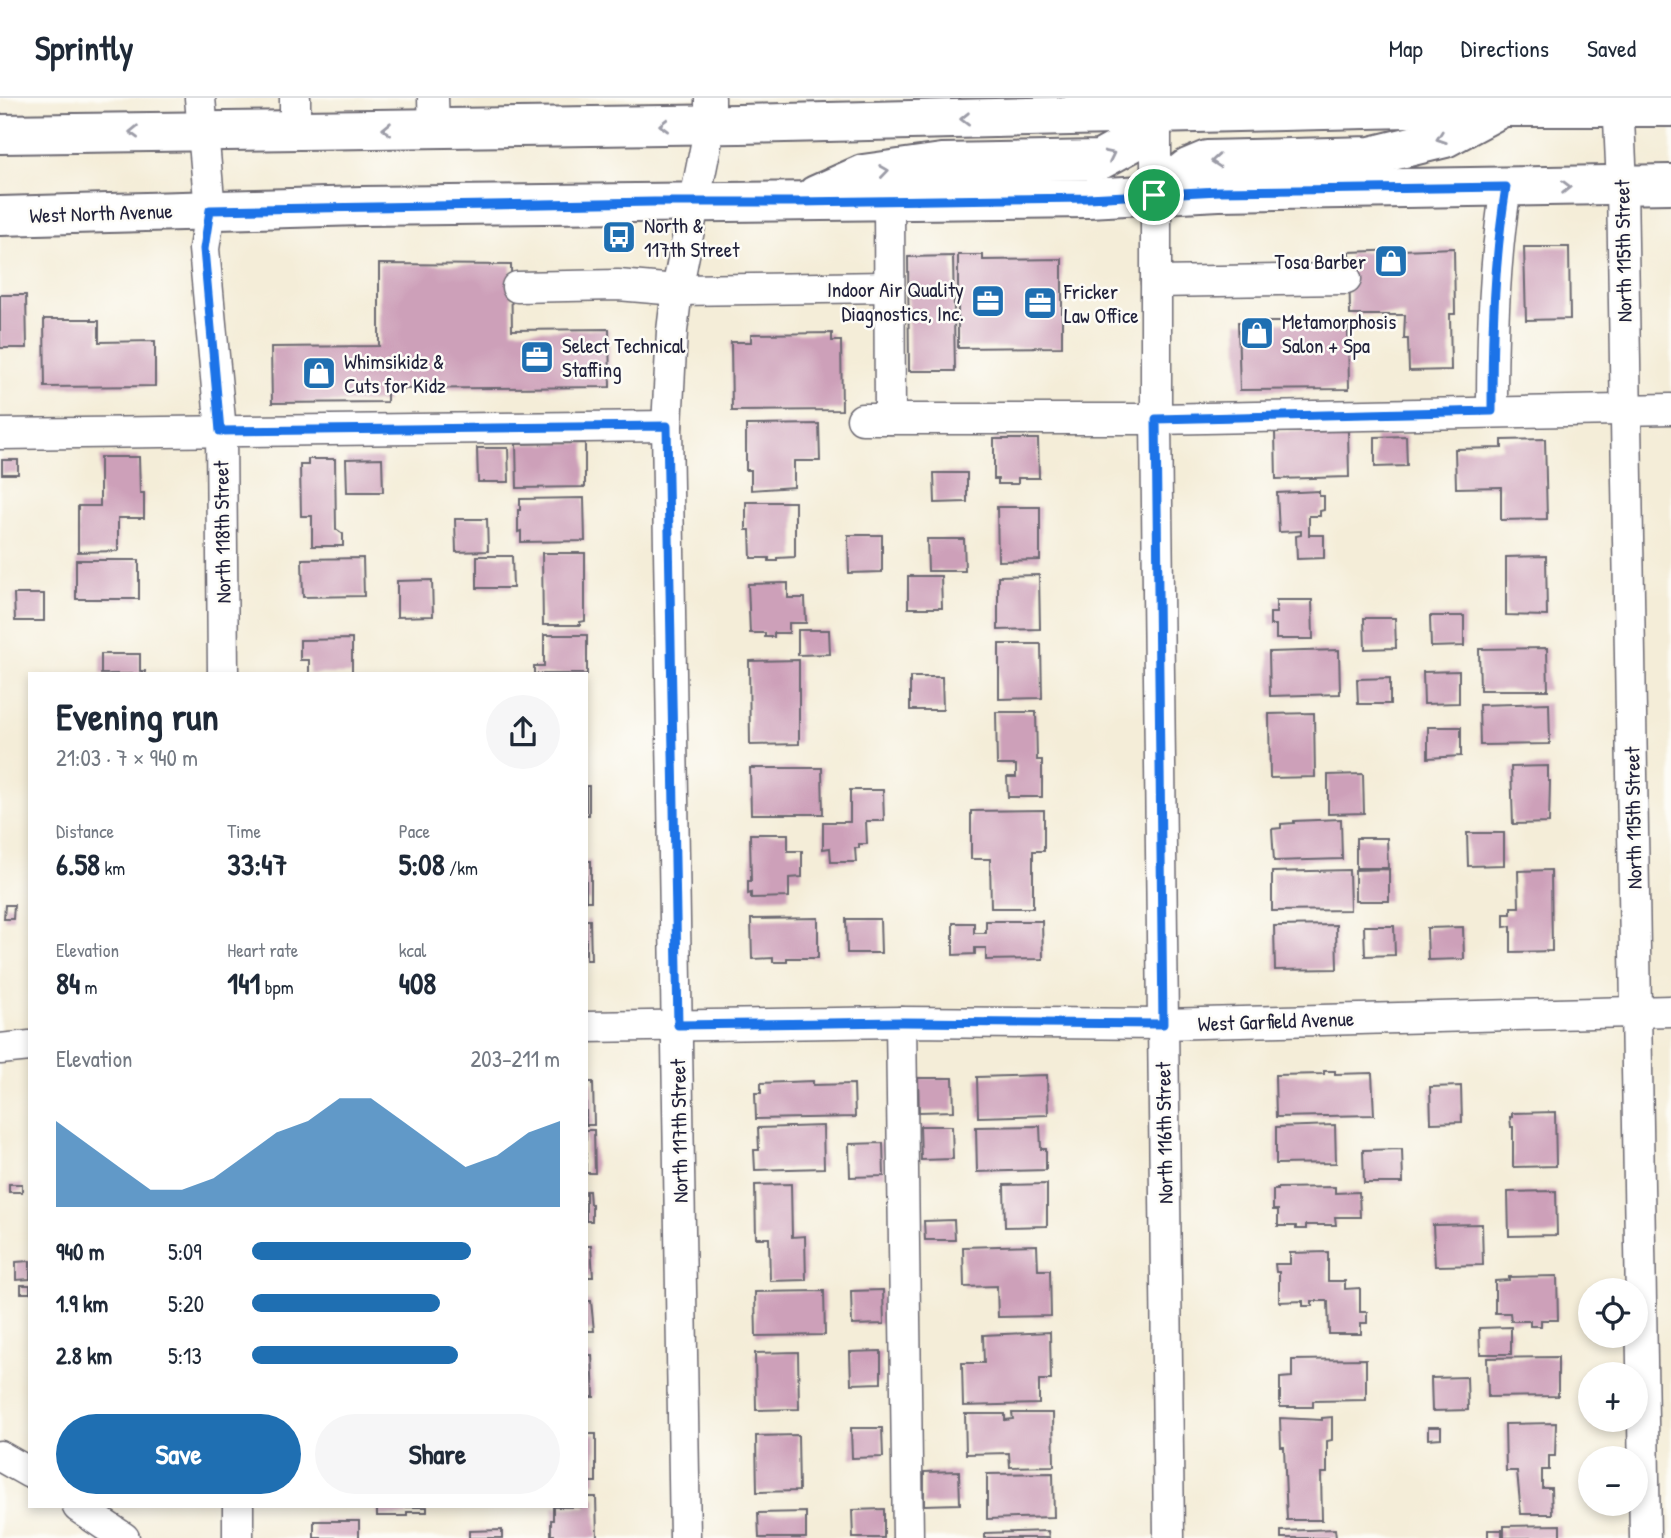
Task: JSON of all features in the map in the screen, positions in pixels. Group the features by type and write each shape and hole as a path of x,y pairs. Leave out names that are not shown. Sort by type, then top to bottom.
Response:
{"main road":[{"path":"0,134 201,114 1450,103 1502,107 1618,102 1671,107"},
{"path":"798,202 863,174 876,172 942,163 1100,160 1138,139 1156,107"},
{"path":"1154,195 1188,168 1207,160 1371,156 1445,138 1502,107"},
{"name":"West North Avenue","path":"0,216 1671,184"}],"street":[{"name":"North 115th Street","path":"1618,102 1622,185 1645,1538"},
{"name":"North 116th Street","path":"1156,107 1156,419 1169,1538"},
{"name":"North 117th Street","path":"685,1538 667,426 677,289 709,111"},
{"name":"North 118th Street","path":"201,114 210,210 204,249 220,431 223,672"},
{"path":"1492,411 1492,318 1506,187"},
{"path":"889,200 888,286 876,419 1156,419 1671,409"},
{"path":"1156,282 1346,279"},
{"path":"517,286 618,285 677,289 888,286"},
{"path":"0,434 667,426"},
{"name":"West Garfield Avenue","path":"588,1027 901,1022 1163,1024 1671,1011"},
{"path":"901,1022 908,1538"},
{"path":"0,1049 28,1046"},
{"path":"0,1456 28,1472"},
{"path":"79,1508 124,1538"},
{"path":"238,1508 239,1538"}],"building":[{"path":"1524,247 1569,247 1570,319 1526,320"},
{"path":"1454,248 1455,314 1450,314 1451,370 1409,371 1408,339 1404,339 1405,315 1350,315 1349,252"},
{"path":"958,255 983,255 983,260 1062,259 1062,347 958,348"},
{"path":"953,256 955,371 909,371 908,257"},
{"path":"379,264 511,265 512,330 609,329 610,387 387,389 387,402 272,403 271,347 379,346"},
{"path":"0,295 26,295 27,348 0,348"},
{"path":"44,319 99,321 99,342 155,341 155,386 45,387"},
{"path":"1238,322 1342,322 1342,327 1348,327 1349,389 1240,390"},
{"path":"832,333 832,341 841,341 842,410 732,411 731,342 751,342 751,334"},
{"path":"819,424 820,461 794,461 794,487 751,490 751,470 746,470 746,425"},
{"path":"1348,431 1349,477 1276,479 1275,432"},
{"path":"1406,436 1407,466 1375,467 1375,437"},
{"path":"994,439 1038,439 1039,478 1018,478 1018,484 998,484 998,479 994,479"},
{"path":"1545,439 1547,519 1501,520 1501,487 1456,488 1455,449 1502,448 1502,440"},
{"path":"585,443 585,487 517,488 516,444"},
{"path":"477,448 508,448 509,482 478,482"},
{"path":"100,457 139,457 144,518 118,518 118,551 78,552 78,506 100,506"},
{"path":"382,458 383,492 347,492 346,459"},
{"path":"308,459 335,459 336,529 343,534 343,546 312,546 312,516 301,516 300,465 308,465"},
{"path":"2,460 18,460 18,474 2,474"},
{"path":"934,473 967,473 967,502 935,503"},
{"path":"1319,491 1319,496 1324,496 1324,510 1320,511 1320,516 1309,516 1309,535 1324,535 1324,558 1297,559 1296,536 1301,535 1301,531 1279,532 1277,493"},
{"path":"584,498 585,541 521,542 521,531 518,532 520,499"},
{"path":"746,502 795,502 795,557 777,558 777,561 751,558 750,530 746,530"},
{"path":"997,507 1040,507 1040,560 998,561"},
{"path":"455,519 487,519 488,551 456,552"},
{"path":"848,535 882,535 882,572 849,573"},
{"path":"927,539 964,539 965,571 928,571"},
{"path":"542,553 585,553 585,621 580,622 580,625 543,625"},
{"path":"477,556 512,556 513,588 477,588"},
{"path":"1546,556 1547,616 1506,615 1506,557"},
{"path":"363,558 364,596 303,597 302,559"},
{"path":"76,560 139,560 139,599 76,599"},
{"path":"1039,575 1040,629 998,630 998,576"},
{"path":"908,576 941,576 942,608 908,608"},
{"path":"432,580 433,616 397,617 397,581"},
{"path":"788,583 788,598 805,598 806,623 789,623 789,633 774,633 774,637 765,637 765,633 750,633 748,584"},
{"path":"14,594 44,594 44,621 15,621"},
{"path":"1276,600 1312,600 1313,639 1276,639 1276,625 1270,625 1270,613 1276,613"},
{"path":"1430,616 1464,616 1464,646 1431,647"},
{"path":"1364,618 1395,618 1396,648 1365,649"},
{"path":"798,630 829,630 830,654 798,655"},
{"path":"544,635 587,635 587,672 534,672 534,666 544,666"},
{"path":"352,639 352,672 309,672 309,660 300,660 300,640"},
{"path":"999,644 1041,644 1042,698 999,699"},
{"path":"1547,648 1548,690 1480,690 1479,649"},
{"path":"1339,650 1340,694 1270,696 1269,652"},
{"path":"101,654 140,654 140,671 145,671 145,672 101,672"},
{"path":"799,660 799,744 750,745 749,661"},
{"path":"1459,671 1459,703 1424,704 1423,672"},
{"path":"910,677 942,677 943,710 910,710"},
{"path":"1390,678 1390,704 1358,704 1357,679"},
{"path":"1549,703 1550,744 1480,745 1479,705"},
{"path":"996,712 1036,712 1037,760 1042,760 1042,797 1008,797 1007,777 1016,777 1016,765 997,765"},
{"path":"1314,713 1315,777 1270,778 1269,714"},
{"path":"1428,727 1461,727 1461,756 1428,758"},
{"path":"1548,766 1549,823 1513,824 1511,767"},
{"path":"750,768 822,768 823,814 751,814"},
{"path":"1363,774 1364,813 1328,814 1328,775"},
{"path":"850,790 883,790 884,821 866,821 867,844 859,844 859,848 855,848 856,862 831,862 830,848 823,849 823,822 850,822"},
{"path":"1044,810 1044,851 1033,851 1033,908 991,908 990,859 971,859 971,811"},
{"path":"1341,819 1342,859 1274,861 1272,829 1281,828 1281,824 1294,821"},
{"path":"1467,833 1504,833 1504,865 1468,866"},
{"path":"750,834 788,834 788,851 802,851 802,877 789,878 789,897 751,898 751,893 748,894 748,881 751,881"},
{"path":"1356,838 1387,838 1388,868 1356,868"},
{"path":"588,861 591,861 591,901 588,901"},
{"path":"1389,869 1389,901 1355,901 1355,870"},
{"path":"1349,870 1350,910 1272,911 1272,872"},
{"path":"1551,870 1552,951 1511,952 1511,926 1504,927 1504,914 1511,914 1511,907 1519,907 1518,871"},
{"path":"5,905 14,905 13,919 4,919"},
{"path":"818,918 818,958 787,958 787,962 773,962 773,958 752,959 751,919"},
{"path":"846,919 880,919 881,953 847,953"},
{"path":"588,920 590,920 591,960 588,960"},
{"path":"986,921 1042,921 1043,959 986,960 986,948 975,948 975,954 953,955 953,923 974,923 974,933 986,933"},
{"path":"1336,925 1337,969 1275,970 1274,926"},
{"path":"1364,926 1394,926 1395,955 1365,956"},
{"path":"1463,927 1464,959 1428,960 1427,928"},
{"path":"1324,1071 1335,1071 1335,1074 1372,1073 1374,1115 1276,1117 1275,1075 1324,1074"},
{"path":"1047,1075 1048,1115 978,1117 977,1077"},
{"path":"918,1078 953,1078 954,1111 919,1112"},
{"path":"813,1081 813,1085 854,1084 855,1117 756,1119 755,1093 761,1093 761,1083"},
{"path":"588,1082 593,1082 594,1125 588,1125"},
{"path":"1461,1086 1462,1122 1431,1123 1430,1087"},
{"path":"1555,1112 1556,1166 1513,1167 1512,1113"},
{"path":"1335,1125 1336,1163 1276,1164 1276,1127"},
{"path":"823,1126 824,1168 755,1170 754,1150 759,1150 758,1128"},
{"path":"920,1126 952,1126 953,1159 921,1160"},
{"path":"1040,1126 1041,1149 1046,1149 1046,1170 977,1172 976,1127"},
{"path":"588,1130 594,1130 595,1173 588,1173"},
{"path":"883,1143 884,1176 850,1177 849,1144"},
{"path":"1402,1149 1403,1183 1364,1183 1363,1150"},
{"path":"9,1184 22,1184 22,1192 9,1192"},
{"path":"791,1184 792,1237 805,1236 806,1280 770,1281 769,1238 756,1238 755,1185"},
{"path":"1047,1184 1047,1226 1005,1227 1004,1185"},
{"path":"1335,1187 1335,1193 1359,1192 1360,1217 1335,1217 1336,1225 1306,1225 1306,1229 1278,1226 1278,1210 1273,1210 1273,1190"},
{"path":"588,1191 592,1204 592,1221 588,1221"},
{"path":"1556,1191 1557,1235 1509,1236 1508,1192"},
{"path":"954,1220 955,1240 925,1240 924,1221"},
{"path":"1482,1224 1483,1265 1435,1266 1433,1225"},
{"path":"1037,1245 1038,1270 1050,1270 1051,1316 998,1317 997,1286 964,1287 963,1247"},
{"path":"588,1246 591,1246 593,1277 588,1277"},
{"path":"1328,1252 1328,1281 1345,1281 1345,1289 1360,1288 1360,1312 1367,1312 1367,1323 1361,1323 1361,1334 1329,1334 1328,1301 1312,1301 1312,1306 1303,1306 1303,1301 1279,1302 1279,1272 1276,1272 1275,1264 1290,1264 1290,1253"},
{"path":"28,1261 28,1279 16,1280 16,1262"},
{"path":"1557,1276 1558,1320 1541,1320 1541,1326 1530,1326 1530,1321 1511,1321 1510,1313 1495,1313 1495,1281 1509,1280 1509,1277"},
{"path":"21,1285 28,1285 28,1293 21,1293"},
{"path":"883,1290 884,1324 852,1325 851,1291"},
{"path":"824,1291 825,1335 756,1336 755,1292"},
{"path":"588,1301 591,1301 594,1331 588,1331"},
{"path":"1511,1327 1511,1354 1480,1354 1479,1328"},
{"path":"1050,1332 1051,1380 1039,1380 1039,1404 963,1406 962,1363 984,1363 983,1335"},
{"path":"881,1351 881,1383 851,1384 850,1352"},
{"path":"798,1352 799,1409 756,1410 755,1353"},
{"path":"588,1355 592,1355 594,1397 588,1397"},
{"path":"1558,1357 1558,1396 1488,1397 1487,1358"},
{"path":"1366,1359 1366,1400 1313,1401 1313,1407 1280,1407 1280,1378 1292,1377 1292,1360"},
{"path":"1467,1377 1468,1410 1432,1411 1431,1378"},
{"path":"1012,1413 1053,1413 1054,1466 1010,1467 1009,1453 966,1454 965,1414 1005,1414 1005,1420 1013,1419"},
{"path":"1332,1417 1332,1440 1327,1441 1327,1473 1321,1473 1322,1520 1287,1520 1280,1418 1322,1420"},
{"path":"1556,1423 1555,1456 1549,1456 1549,1470 1542,1470 1542,1488 1551,1488 1552,1514 1521,1514 1517,1471 1506,1471 1505,1424"},
{"path":"1428,1427 1441,1427 1441,1438 1428,1439"},
{"path":"851,1428 882,1428 883,1457 852,1458"},
{"path":"588,1434 596,1434 596,1482 588,1482"},
{"path":"798,1435 799,1491 757,1492 756,1436"},
{"path":"959,1471 960,1504 924,1505 924,1472"},
{"path":"1053,1473 1054,1517 987,1519 987,1474"},
{"path":"588,1497 596,1497 597,1538 554,1538 554,1535 551,1535 553,1508 588,1508"},
{"path":"377,1508 427,1508 427,1512 407,1512 407,1516 377,1516"},
{"path":"884,1509 884,1538 853,1538 852,1510"},
{"path":"806,1512 806,1538 759,1538 758,1513"},
{"path":"314,1521 359,1521 359,1538 314,1538"},
{"path":"1560,1525 1560,1538 1504,1538 1504,1526"},
{"path":"1335,1529 1336,1538 1281,1538 1281,1531"},
{"path":"502,1530 502,1538 469,1538 469,1531"},
{"path":"1488,1530 1502,1530 1502,1538 1488,1538"},
{"path":"1048,1531 1049,1538 985,1538 985,1533"}],"place":[{"name":"North & 117th Street","path":"619,237"},
{"name":"Tosa Barber","path":"1391,261"},
{"name":"Indoor Air Quality Diagnostics, Inc.","path":"988,301"},
{"name":"Fricker Law Office","path":"1040,303"},
{"name":"Metamorphosis Salon + Spa","path":"1257,333"},
{"name":"Select Technical Staffing","path":"537,357"},
{"name":"Whimsikidz & Cuts for Kidz","path":"319,373"}],"route":[{"path":"1506,187 1492,318 1492,411 1156,419 1163,1024 901,1022 678,1025 667,426 220,431 204,249 210,210 1154,195 1219,191 1506,187"}]}
